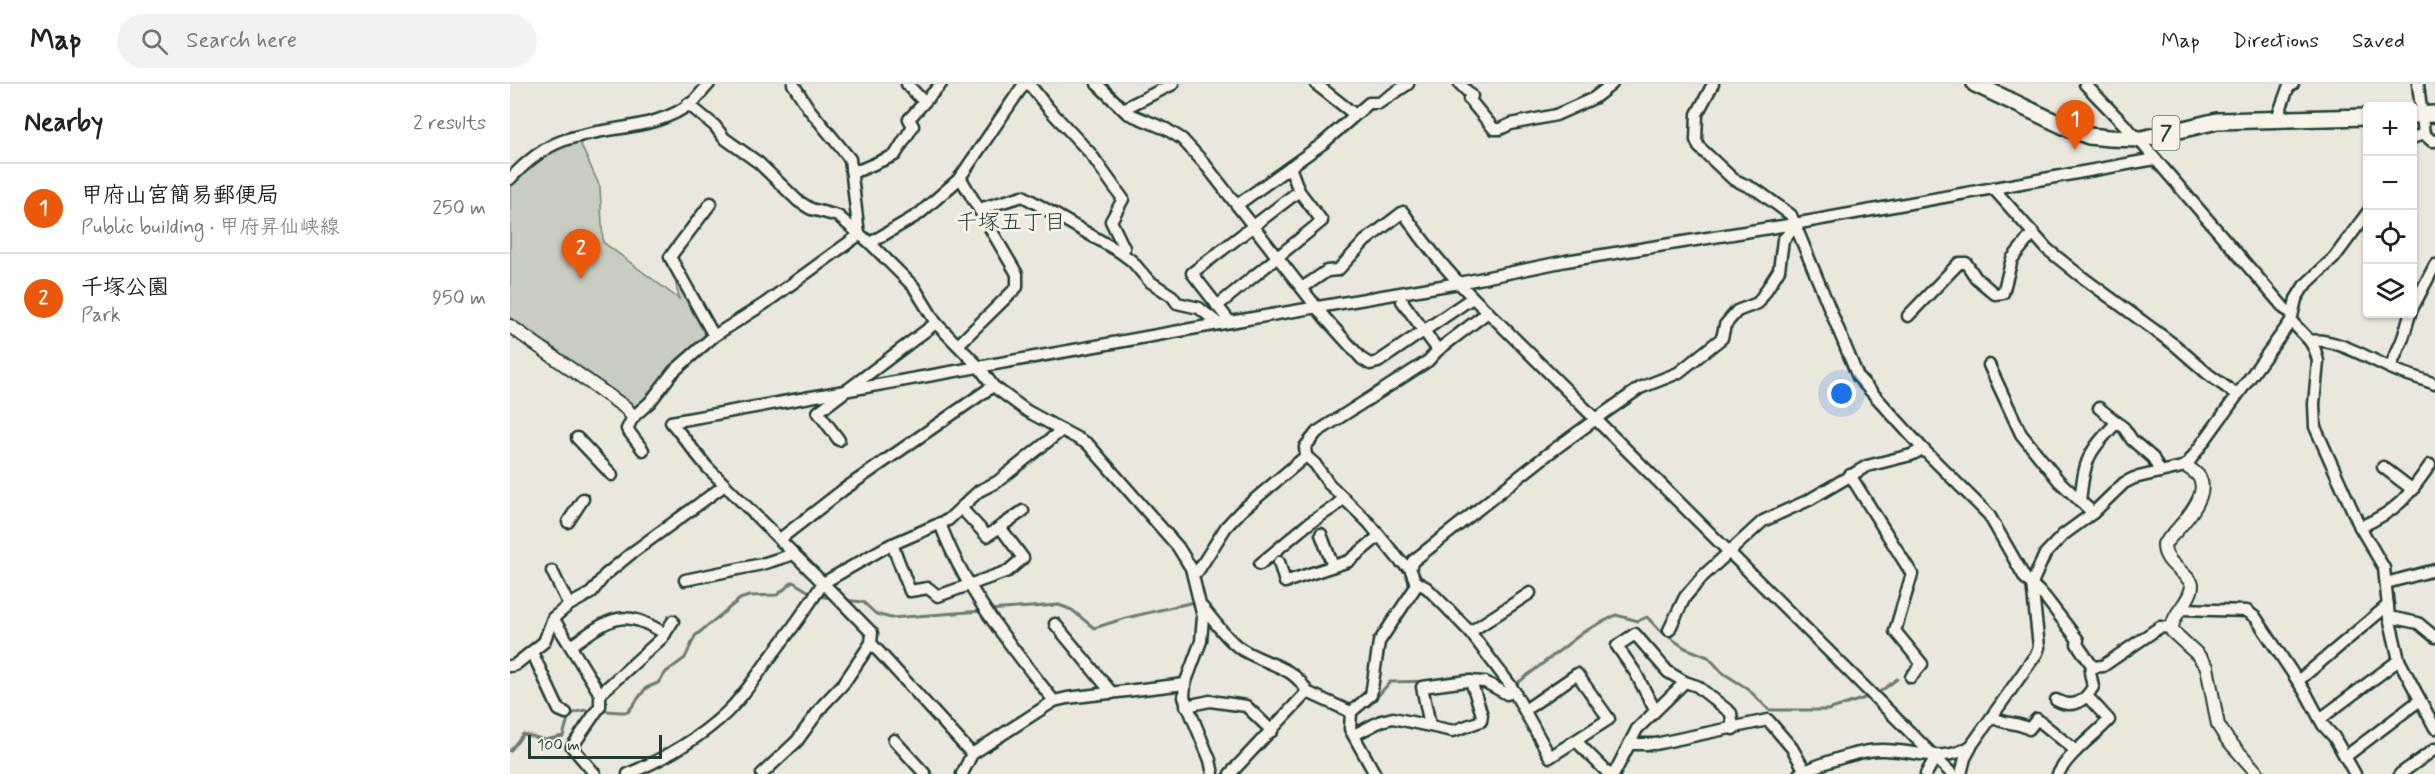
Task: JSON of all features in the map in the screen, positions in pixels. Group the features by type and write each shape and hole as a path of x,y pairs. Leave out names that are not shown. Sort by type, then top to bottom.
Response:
{"main road":[{"name":"7","path":"1975,84 2089,136 2138,139 2217,121 2363,117"}],"street":[{"path":"510,179 560,142 577,136 644,124 688,104 709,84"},
{"path":"793,84 808,109 850,159 859,235"},
{"path":"907,84 924,102"},
{"path":"851,170 860,170 895,155 914,126 909,119 940,84"},
{"path":"870,243 919,214 960,177 1024,84"},
{"path":"1029,84 1090,153 1124,199 1112,221 1124,248 1120,252"},
{"path":"1097,84 1123,109 1182,139 1204,163 1317,307 1362,359 1370,364 1378,362 1472,298"},
{"path":"1123,109 1173,84"},
{"path":"1316,84 1354,114"},
{"path":"1237,205 1322,144 1369,103 1379,103 1408,84"},
{"path":"1460,84 1472,96 1469,99 1494,129 1556,115 1594,99 1612,84"},
{"path":"1713,84 1697,114 1696,140 1699,147 1733,179 1758,191 1791,215 1858,377 1923,449 1989,515 2025,578 2045,597 2078,640 2077,644 2093,667"},
{"path":"2085,84 2138,139 2292,317 2310,341 2318,361 2314,427 2360,527 2384,568 2389,617 2399,660 2435,728"},
{"path":"2276,121 2288,88 2293,84"},
{"path":"2420,84 2424,134 2435,141"},
{"path":"688,104 715,126 723,138 759,163 798,201 812,209 838,216 870,243 914,287 936,323 980,368 993,387 1027,411 1095,450 1113,474 1178,547 1193,574 1203,617 1201,641 1185,684 1184,697 1210,760 1213,774"},
{"path":"2417,136 2424,134"},
{"path":"762,774 797,741 823,705 844,683 870,643 872,633 725,485 671,422 1459,283 1566,261 1795,226 2155,159"},
{"path":"1217,306 1322,221 1299,191 1290,167"},
{"path":"958,345 1017,287 1017,274 960,177"},
{"path":"1993,188 2047,249 2176,345 2208,374 2237,395"},
{"path":"1225,323 1217,306 1192,273 1299,191"},
{"path":"979,209 1023,196 1120,252 1132,261 1149,281 1172,296 1178,303 1199,309 1225,323"},
{"path":"711,203 670,257 714,336"},
{"path":"1302,288 1327,271 1338,270 1365,241 1403,212 1426,247 1472,298 1952,774"},
{"path":"1960,774 1971,747 2037,653 2039,647 2031,583 2044,554 2124,483 2134,478 2186,466 2292,317 2296,299 2304,286 2334,258 2363,218"},
{"path":"1410,568 1413,561 1427,549 1548,454 1640,388 1678,373 1722,339 1725,325 1737,311 1758,303 1779,270 1783,240 1795,226"},
{"path":"1908,316 1959,263 1966,263 1976,278 1995,294 2003,293 2012,259 2033,233"},
{"path":"643,450 627,429 633,417 650,402 674,372 714,336 764,304 859,235"},
{"path":"2417,299 2435,265"},
{"path":"1402,301 1438,350"},
{"path":"1375,774 1349,721 1351,712 1371,695 1379,642 1415,588 1415,581 1410,568 1400,561 1306,456 1305,447 1317,432 1428,361 1438,350 1488,312"},
{"path":"2390,368 2409,318"},
{"path":"839,440 818,412 936,323"},
{"path":"510,326 626,408 633,417"},
{"path":"2310,341 2319,340 2338,345 2390,368 2435,384"},
{"path":"1989,365 2021,434 2059,481 2092,513"},
{"path":"780,539 843,490 993,387"},
{"path":"2099,408 2124,428 2132,440 2153,458 2160,472"},
{"path":"2080,501 2084,467 2093,447 2117,422"},
{"path":"628,774 673,753 709,728 727,712 742,696 823,583 892,544 940,524 962,509 979,491 997,482 1062,430"},
{"path":"577,438 612,476"},
{"path":"1669,630 1685,597 1703,576 1731,553 1763,521 1809,500 1867,466 1911,455 1923,449"},
{"path":"1193,574 1198,571 1226,527 1241,511 1306,456"},
{"path":"2360,527 2390,513 2413,490 2430,465"},
{"path":"2171,628 2192,590 2192,584 2164,552 2164,544 2187,518 2201,495 2202,484 2199,476 2186,466"},
{"path":"2383,467 2413,490"},
{"path":"1850,475 1912,574 1895,631 1922,664 1911,678"},
{"path":"510,666 515,666 544,642 554,618 569,605 591,593 605,575 633,552 725,485"},
{"path":"1260,564 1344,498"},
{"path":"568,522 583,499"},
{"path":"962,509 987,536 1023,511"},
{"path":"940,524 970,585 991,618 1054,701"},
{"path":"892,544 910,591 928,588 938,596 1008,571 1023,558 1000,527"},
{"path":"1321,534 1333,566"},
{"path":"1279,562 1285,582 1349,561 1379,536"},
{"path":"685,580 762,564 794,554"},
{"path":"2386,583 2435,570"},
{"path":"552,571 569,605"},
{"path":"1415,581 1427,588 1470,632 1515,692 1525,711 1550,757 1609,719 1577,674 1525,711"},
{"path":"1470,632 1530,593"},
{"path":"1200,604 1235,645 1247,653 1293,673 1307,692 1351,712"},
{"path":"2298,681 2388,605"},
{"path":"2181,609 2247,611 2259,621 2355,774"},
{"path":"572,645 608,620 630,617 649,623 665,634"},
{"path":"2389,617 2418,623 2435,637"},
{"path":"554,618 600,694"},
{"path":"595,774 572,747 597,710 600,694 665,634 673,621"},
{"path":"1055,624 1085,663 1107,684 1112,693"},
{"path":"2093,667 2103,666 2160,627 2171,628"},
{"path":"2171,628 2174,634 2197,654 2207,667 2218,725 2258,774"},
{"path":"1655,710 1635,672 1617,646 1635,634 1668,672 1697,686 1731,713 1733,729"},
{"path":"870,643 972,754"},
{"path":"532,652 559,710 566,713"},
{"path":"2320,719 2399,660"},
{"path":"2056,700 2068,705 2078,703 2087,696 2093,687 2090,672 2093,667"},
{"path":"1430,725 1422,687 1471,681 1485,682 1507,694 1515,692"},
{"path":"1354,735 1381,720 1393,718 1453,731 1481,721 1482,715 1471,681"},
{"path":"1614,774 1637,729 1685,682"},
{"path":"963,774 972,754 1054,701 1185,684"},
{"path":"1230,774 1307,692"},
{"path":"2058,774 2067,760 2109,720 2087,696"},
{"path":"2345,757 2420,700"},
{"path":"1186,706 1210,701 1246,706 1272,731"},
{"path":"1992,717 2005,724 2022,725 2029,729 2037,719 2076,751"},
{"path":"1629,744 1655,744 1768,720 1792,747 1802,772 1866,751 1904,751 1942,758 1961,753 1971,747"},
{"path":"894,740 925,774"},
{"path":"1576,741 1609,774"},
{"path":"2400,774 2435,749"},
{"path":"1926,774 1933,756"}],"shaded area":[{"path":"577,136 600,187 603,242 679,299 670,257 714,336 650,402 626,408 510,326 510,179 516,173"}],"waterway":[{"path":"510,751 523,734 545,740 563,736 569,715 576,712 584,710 628,712 646,688 658,683 666,672 685,658 695,636 740,599 749,596 777,595 793,582 811,593"},
{"path":"818,596 832,598"},
{"path":"844,600 863,602 876,614 891,618 982,611"},
{"path":"988,610 1059,605 1072,610 1094,628 1194,602"},
{"path":"1515,685 1585,631 1616,615 1638,621 1647,617 1659,630 1685,648 1708,657 1723,673 1748,689 1769,710 1828,710 1871,696"},
{"path":"1235,651 1255,662"},
{"path":"1877,694 1897,679"},
{"path":"1361,710 1370,705 1390,682 1433,681"}],"place":[{"name":"甲府山宮簡易郵便局","path":"2075,150"},
{"name":"千塚公園","path":"581,279"}],"district":[{"name":"千塚五丁目","path":"1011,223"}]}
